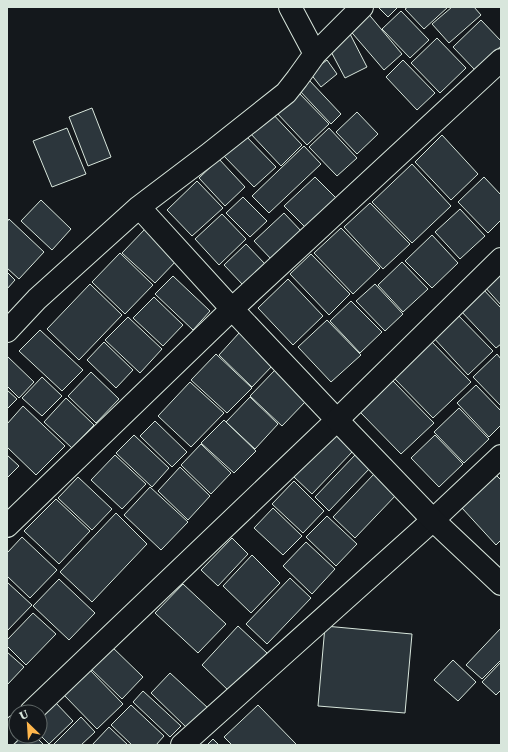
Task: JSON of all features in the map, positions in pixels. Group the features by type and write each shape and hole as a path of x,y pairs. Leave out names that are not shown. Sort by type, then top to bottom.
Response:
{"street":[{"path":"290,7 315,54"},
{"path":"7,331 37,299 139,207 210,154 286,93 315,54 362,7"},
{"path":"7,526 232,309 501,60"},
{"path":"139,207 232,309 433,520 501,584"},
{"path":"39,704 337,420 501,259"},
{"path":"182,745 433,520 501,456"}],"building":[{"path":"378,7 398,7 388,17"},
{"path":"408,7 448,7 424,29 405,9"},
{"path":"452,7 474,7 481,15 449,43 432,24"},
{"path":"366,11 402,54 384,70 347,27"},
{"path":"401,11 429,40 410,58 382,29"},
{"path":"481,20 501,41 501,46 475,70 453,47"},
{"path":"349,32 367,67 345,78 327,44"},
{"path":"437,38 466,68 440,93 411,63"},
{"path":"327,60 337,74 321,87 310,73"},
{"path":"403,60 435,93 417,110 386,77"},
{"path":"309,80 341,114 331,124 299,90"},
{"path":"298,92 329,124 307,145 276,112"},
{"path":"92,108 111,157 88,166 69,117"},
{"path":"270,111 302,145 281,166 249,132"},
{"path":"357,112 378,134 357,154 336,132"},
{"path":"67,128 86,174 52,187 33,141"},
{"path":"329,128 357,158 337,176 309,147"},
{"path":"244,134 276,167 254,187 223,155"},
{"path":"442,135 478,174 451,200 415,162"},
{"path":"304,146 321,164 269,213 252,196"},
{"path":"219,159 245,187 225,206 199,178"},
{"path":"412,164 451,206 412,243 372,202"},
{"path":"315,177 338,200 307,229 284,206"},
{"path":"484,177 501,195 501,220 488,233 458,202"},
{"path":"197,181 223,208 192,236 167,210"},
{"path":"243,197 267,221 250,237 226,213"},
{"path":"41,200 71,229 52,250 21,221"},
{"path":"370,203 410,244 383,269 344,227"},
{"path":"460,209 485,236 460,259 435,232"},
{"path":"284,213 302,232 272,260 254,241"},
{"path":"222,214 246,239 219,265 195,239"},
{"path":"9,219 44,252 19,279 7,268 7,222"},
{"path":"146,228 178,259 155,283 122,253"},
{"path":"341,228 380,268 353,294 314,253"},
{"path":"432,235 458,263 432,288 405,261"},
{"path":"246,244 265,264 243,285 224,265"},
{"path":"120,253 153,285 125,314 92,282"},
{"path":"311,254 350,294 329,315 290,274"},
{"path":"402,262 428,289 403,312 378,285"},
{"path":"501,268 501,305 483,285"},
{"path":"7,272 15,280 7,289"},
{"path":"173,276 210,311 193,330 155,294"},
{"path":"288,279 323,316 293,345 258,308"},
{"path":"90,284 122,315 79,360 47,329"},
{"path":"375,284 403,314 385,331 356,301"},
{"path":"482,288 501,308 501,344 496,348 460,310"},
{"path":"154,297 183,325 163,346 133,318"},
{"path":"351,301 382,332 360,353 330,321"},
{"path":"456,313 493,351 468,375 432,336"},
{"path":"128,317 162,349 140,373 105,340"},
{"path":"327,320 361,355 331,382 298,347"},
{"path":"40,330 83,370 62,391 19,351"},
{"path":"239,333 273,365 252,387 219,355"},
{"path":"429,339 471,382 433,418 391,375"},
{"path":"104,342 133,370 116,388 87,360"},
{"path":"216,354 252,388 227,413 191,380"},
{"path":"497,354 501,359 501,406 473,377"},
{"path":"7,356 34,382 19,398 7,386"},
{"path":"275,370 306,401 282,426 250,396"},
{"path":"91,372 119,399 96,423 68,396"},
{"path":"42,377 62,396 42,416 22,398"},
{"path":"393,381 434,423 401,454 360,412"},
{"path":"190,382 224,413 191,447 158,416"},
{"path":"476,385 501,411 501,425 489,437 457,403"},
{"path":"7,390 17,399 7,409"},
{"path":"250,397 278,424 255,449 226,422"},
{"path":"66,398 94,425 72,448 44,422"},
{"path":"23,406 65,446 36,475 7,447 7,424"},
{"path":"459,408 489,439 464,463 434,432"},
{"path":"224,420 256,451 234,473 201,443"},
{"path":"155,421 187,452 172,467 140,436"},
{"path":"335,434 353,451 312,494 294,477"},
{"path":"134,435 169,468 152,487 116,453"},
{"path":"435,435 463,464 439,487 411,458"},
{"path":"201,444 231,473 211,494 181,465"},
{"path":"7,455 19,466 7,478"},
{"path":"115,455 146,484 122,509 91,480"},
{"path":"355,455 370,468 329,511 315,497"},
{"path":"180,467 210,496 188,520 158,491"},
{"path":"374,474 397,494 355,538 333,517"},
{"path":"496,475 501,480 501,540 496,545 462,508"},
{"path":"78,477 112,509 92,530 58,498"},
{"path":"294,481 324,511 303,533 272,504"},
{"path":"150,487 188,522 161,550 124,515"},
{"path":"56,499 90,531 59,564 24,531"},
{"path":"273,508 302,536 283,555 254,528"},
{"path":"116,513 147,544 92,602 60,572"},
{"path":"327,516 357,544 336,566 306,537"},
{"path":"22,537 57,570 30,598 7,576 7,553"},
{"path":"232,538 248,554 218,586 201,570"},
{"path":"306,542 335,569 312,594 283,566"},
{"path":"252,555 280,583 251,613 223,586"},
{"path":"290,578 311,598 267,644 246,624"},
{"path":"59,579 95,613 69,640 33,606"},
{"path":"7,582 32,605 7,631"},
{"path":"183,584 226,624 198,653 155,613"},
{"path":"33,613 56,634 26,665 7,646 7,640"},
{"path":"238,626 267,653 230,692 202,665"},
{"path":"325,626 412,634 405,713 318,706"},
{"path":"501,628 501,660 482,679 466,665"},
{"path":"109,644 143,677 122,699 88,666"},
{"path":"7,652 24,667 7,685"},
{"path":"453,660 476,682 458,701 434,680"},
{"path":"501,662 501,690 496,695 482,682"},
{"path":"89,669 123,704 97,729 63,694"},
{"path":"170,673 208,708 188,729 151,693"},
{"path":"143,691 181,726 170,737 133,702"},
{"path":"55,702 73,721 49,744 48,743 48,709"},
{"path":"131,705 164,736 156,745 132,745 111,725"},
{"path":"258,705 296,744 295,745 232,745 224,737"},
{"path":"81,717 95,732 81,745 55,745 54,744"},
{"path":"109,727 128,745 92,745"},
{"path":"213,739 219,745 207,745"},
{"path":"43,744 44,745 9,745"}]}
